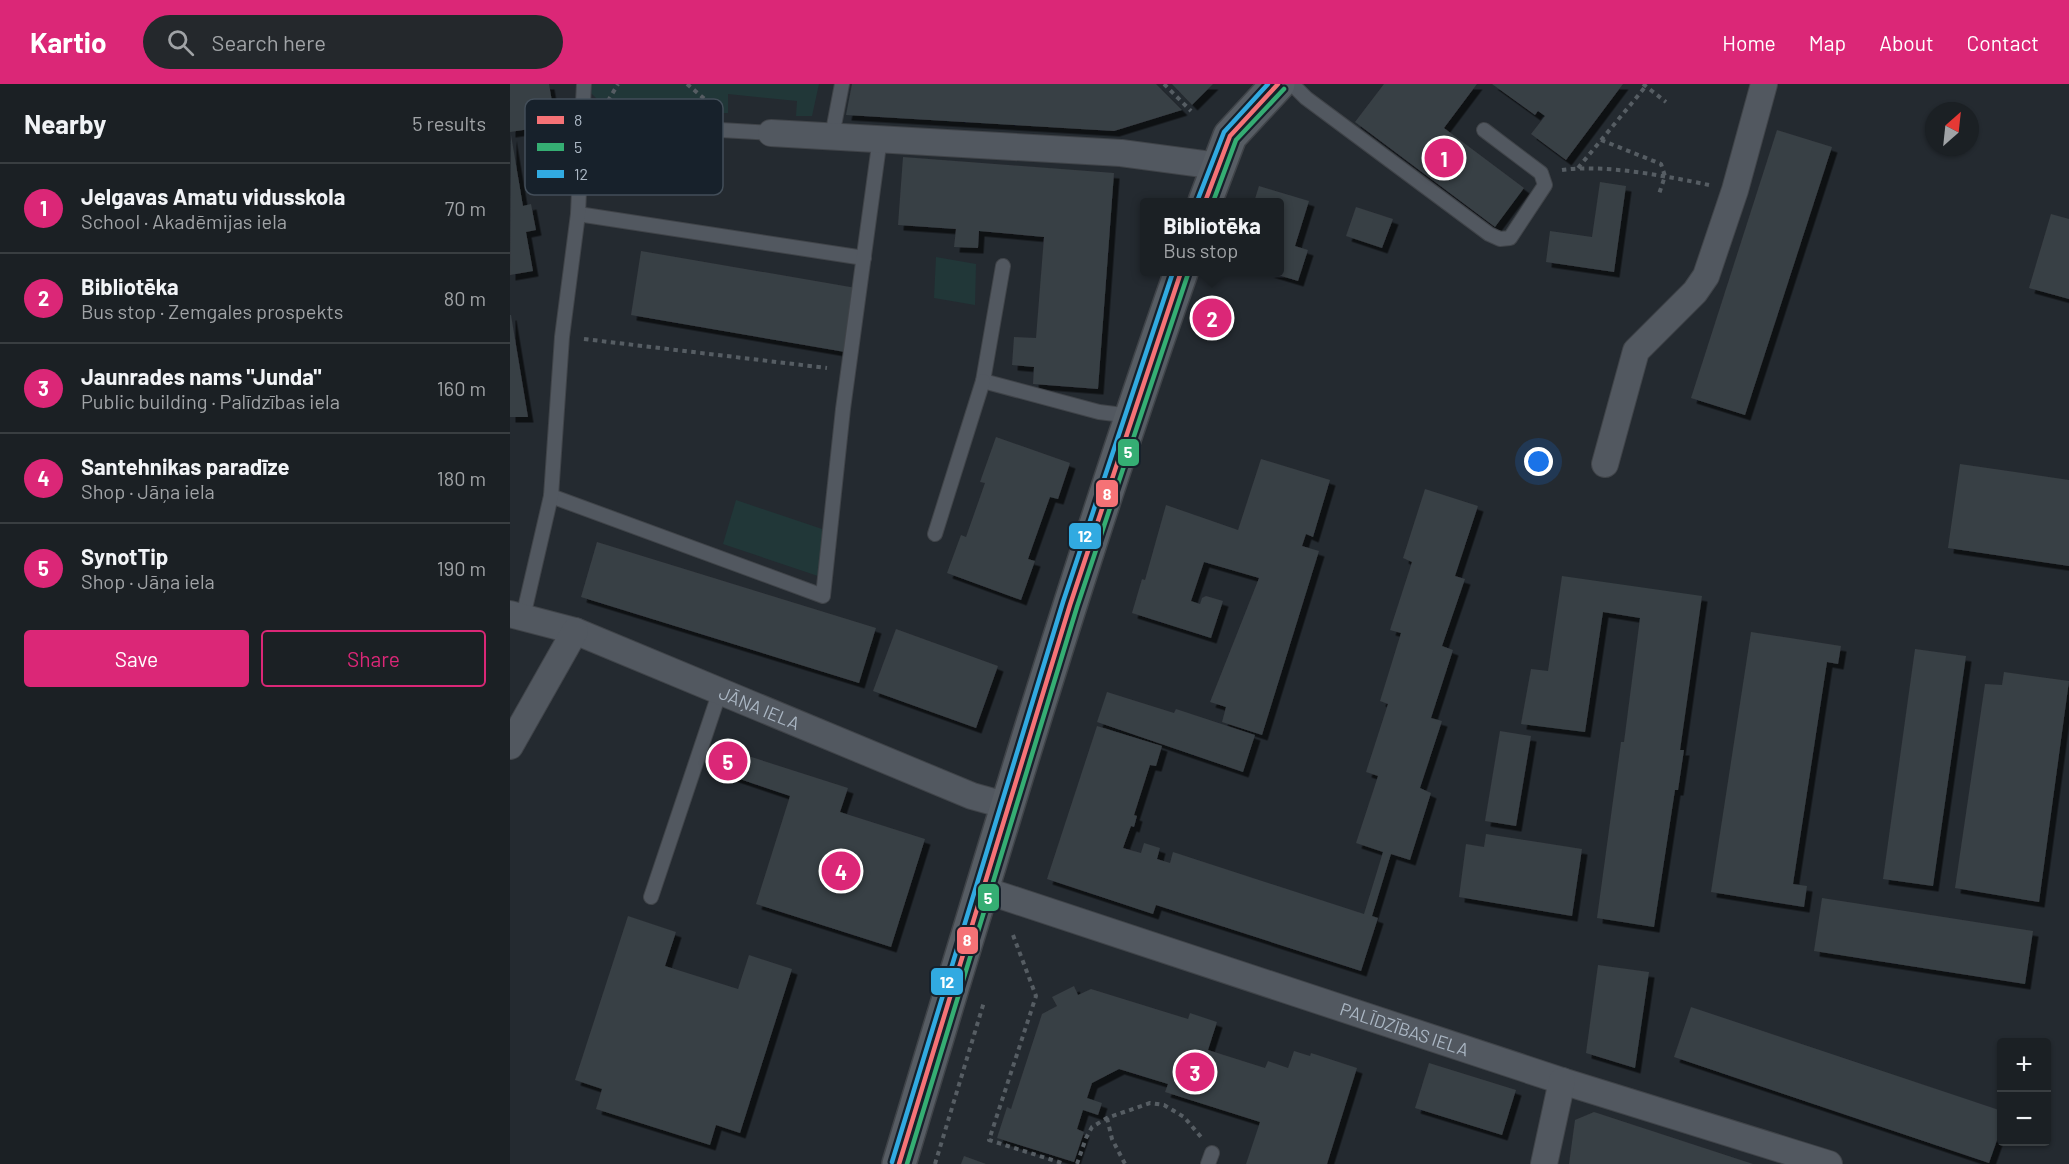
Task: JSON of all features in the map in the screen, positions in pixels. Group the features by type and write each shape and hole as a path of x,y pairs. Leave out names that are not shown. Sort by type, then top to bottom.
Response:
{"main road":[{"path":"1207,198 1230,136 1278,84"},
{"path":"899,1164 981,889 1131,416 1180,276"}],"street":[{"path":"1605,464 1636,351 1695,292 1706,276 1735,190 1764,84"},
{"path":"771,133 1121,153 1218,166"},
{"name":"JĀŅA IELA","path":"517,615 575,631 972,795 1008,806"},
{"path":"510,746 575,631"},
{"name":"PALĪDZĪBAS IELA","path":"981,889 1562,1081 1829,1164"},
{"path":"1544,1164 1562,1081"}],"lane":[{"path":"584,99 585,84"},
{"path":"832,136 842,84"},
{"path":"1292,84 1306,98 1489,234 1500,239 1510,238 1545,185 1540,173 1484,130"},
{"path":"723,130 771,133"},
{"path":"550,496 823,596 848,370 880,138"},
{"path":"517,615 550,496 562,337 579,195"},
{"path":"578,214 864,258"},
{"path":"935,534 983,381 1003,266"},
{"path":"983,381 1099,412 1131,416"},
{"path":"651,897 720,691"}],"path":[{"path":"1164,84 1191,111"},
{"path":"1578,168 1644,85 1666,102"},
{"path":"1601,140 1661,164 1665,176 1659,194"},
{"path":"1540,173 1578,168 1665,176 1735,190"},
{"path":"562,337 848,370"},
{"path":"1012,935 1036,996 989,1140 1065,1164"},
{"path":"935,1164 984,1002"},
{"path":"1077,1164 1092,1127 1150,1103 1164,1105 1184,1117 1197,1130 1210,1159"},
{"path":"1107,1119 1112,1139 1125,1164"}],"green space":[{"path":"592,84 819,84 812,116 796,116 797,101 728,94 728,113 723,113 723,99 597,99 591,93"},
{"path":"936,257 976,264 975,305 934,298"},
{"path":"736,500 831,532 818,576 723,544"}],"building":[{"path":"510,84 549,84 552,99 525,99 525,130 510,132"},
{"path":"852,84 1156,84 1182,110 1114,131 846,115"},
{"path":"1172,84 1213,84 1192,105"},
{"path":"1384,84 1477,84 1444,128 1524,188 1495,227 1355,122"},
{"path":"1492,84 1623,84 1566,160 1531,134 1545,116 1538,111 1535,115"},
{"path":"1777,130 1832,147 1745,415 1691,398"},
{"path":"511,135 523,206 531,204 536,230 526,232 533,271 510,275"},
{"path":"903,157 1114,173 1098,389 1033,384 1034,367 1012,365 1014,337 1036,338 1044,237 979,231 978,248 954,247 956,229 898,225"},
{"path":"1600,182 1626,186 1614,272 1546,262 1550,231 1592,237"},
{"path":"1259,186 1309,201 1295,246 1308,250 1298,281 1281,276 1284,276 1284,198 1255,198"},
{"path":"1356,207 1393,219 1382,248 1346,236"},
{"path":"2051,214 2069,219 2069,299 2029,288"},
{"path":"641,251 856,288 845,352 631,315"},
{"path":"511,315 528,417 510,417"},
{"path":"996,437 1070,463 1058,499 1050,497 1028,559 1035,561 1021,600 947,573 961,535 966,537 985,483 980,482"},
{"path":"1261,459 1330,480 1313,537 1306,534 1302,546 1319,551 1262,735 1222,722 1226,707 1210,702 1259,578 1204,562 1191,601 1200,604 1202,598 1206,596 1223,601 1211,638 1132,613 1142,579 1145,580 1166,505 1238,530"},
{"path":"1960,464 2069,480 2069,566 1948,548"},
{"path":"1425,489 1478,506 1455,576 1465,579 1442,646 1453,650 1431,718 1442,721 1420,788 1431,793 1410,860 1391,854 1372,916 1378,918 1361,971 1156,905 1153,914 1047,879 1097,726 1162,746 1156,766 1150,765 1134,815 1137,816 1134,827 1131,826 1123,848 1141,853 1144,843 1160,848 1157,859 1170,863 1173,852 1364,914 1383,852 1356,843 1378,776 1366,772 1388,704 1380,701 1401,633 1390,630 1412,562 1403,558"},
{"path":"597,542 876,628 859,683 581,597"},
{"path":"1562,576 1702,596 1680,750 1684,750 1678,790 1675,790 1654,927 1597,918 1640,618 1603,612 1585,732 1521,724 1531,669 1548,671"},
{"path":"896,629 998,666 976,728 873,691"},
{"path":"1751,632 1841,646 1838,664 1827,662 1793,884 1807,886 1804,907 1711,892"},
{"path":"1915,649 1966,656 1933,886 1883,879"},
{"path":"2004,672 2069,681 2039,902 1955,888 1985,684 2002,685"},
{"path":"1107,692 1174,713 1176,709 1255,735 1243,772 1097,722"},
{"path":"1500,731 1531,736 1516,826 1485,821"},
{"path":"720,747 848,788 840,812 925,839 891,947 756,904 790,796 713,770"},
{"path":"1486,834 1582,849 1572,916 1459,897 1466,844 1484,847"},
{"path":"1822,898 2033,931 2025,984 1814,951"},
{"path":"628,916 676,932 665,966 738,989 749,955 792,969 740,1133 716,1125 710,1145 596,1109 602,1089 575,1080"},
{"path":"1598,965 1649,972 1635,1068 1586,1053"},
{"path":"1074,986 1078,995 1091,989 1188,1019 1190,1013 1217,1022 1208,1050 1265,1068 1268,1061 1288,1068 1294,1051 1310,1056 1311,1053 1357,1068 1327,1164 1246,1164 1260,1122 1165,1092 1168,1084 1119,1069 1092,1083 1087,1098 1102,1103 1098,1115 1083,1110 1077,1129 1084,1132 1074,1162 997,1138 1007,1107 1011,1109 1042,1014 1057,1006 1052,997"},
{"path":"1691,1007 1997,1109 1997,1140 1989,1163 1674,1057"},
{"path":"1429,1063 1516,1090 1502,1135 1415,1108"},
{"path":"1594,1112 1753,1164 1569,1164 1575,1120"},
{"path":"964,1156 986,1164 961,1164"}],"transit line":[{"name":"12","path":"1198,198 1224,132 1268,84"},
{"name":"8","path":"1207,198 1230,136 1278,84"},
{"name":"5","path":"1214,198 1236,140 1284,89"},
{"name":"12","path":"892,1162 1063,602 1172,276"},
{"name":"8","path":"899,1164 1070,605 1180,276"},
{"name":"5","path":"907,1164 1077,607 1187,276"}],"place":[{"name":"Jelgavas Amatu vidusskola","path":"1444,158"},
{"name":"Bibliotēka","path":"1212,318"},
{"name":"SynotTip","path":"728,761"},
{"name":"Santehnikas paradīze","path":"841,871"},
{"name":"Jaunrades nams \"Junda\"","path":"1195,1072"}]}
